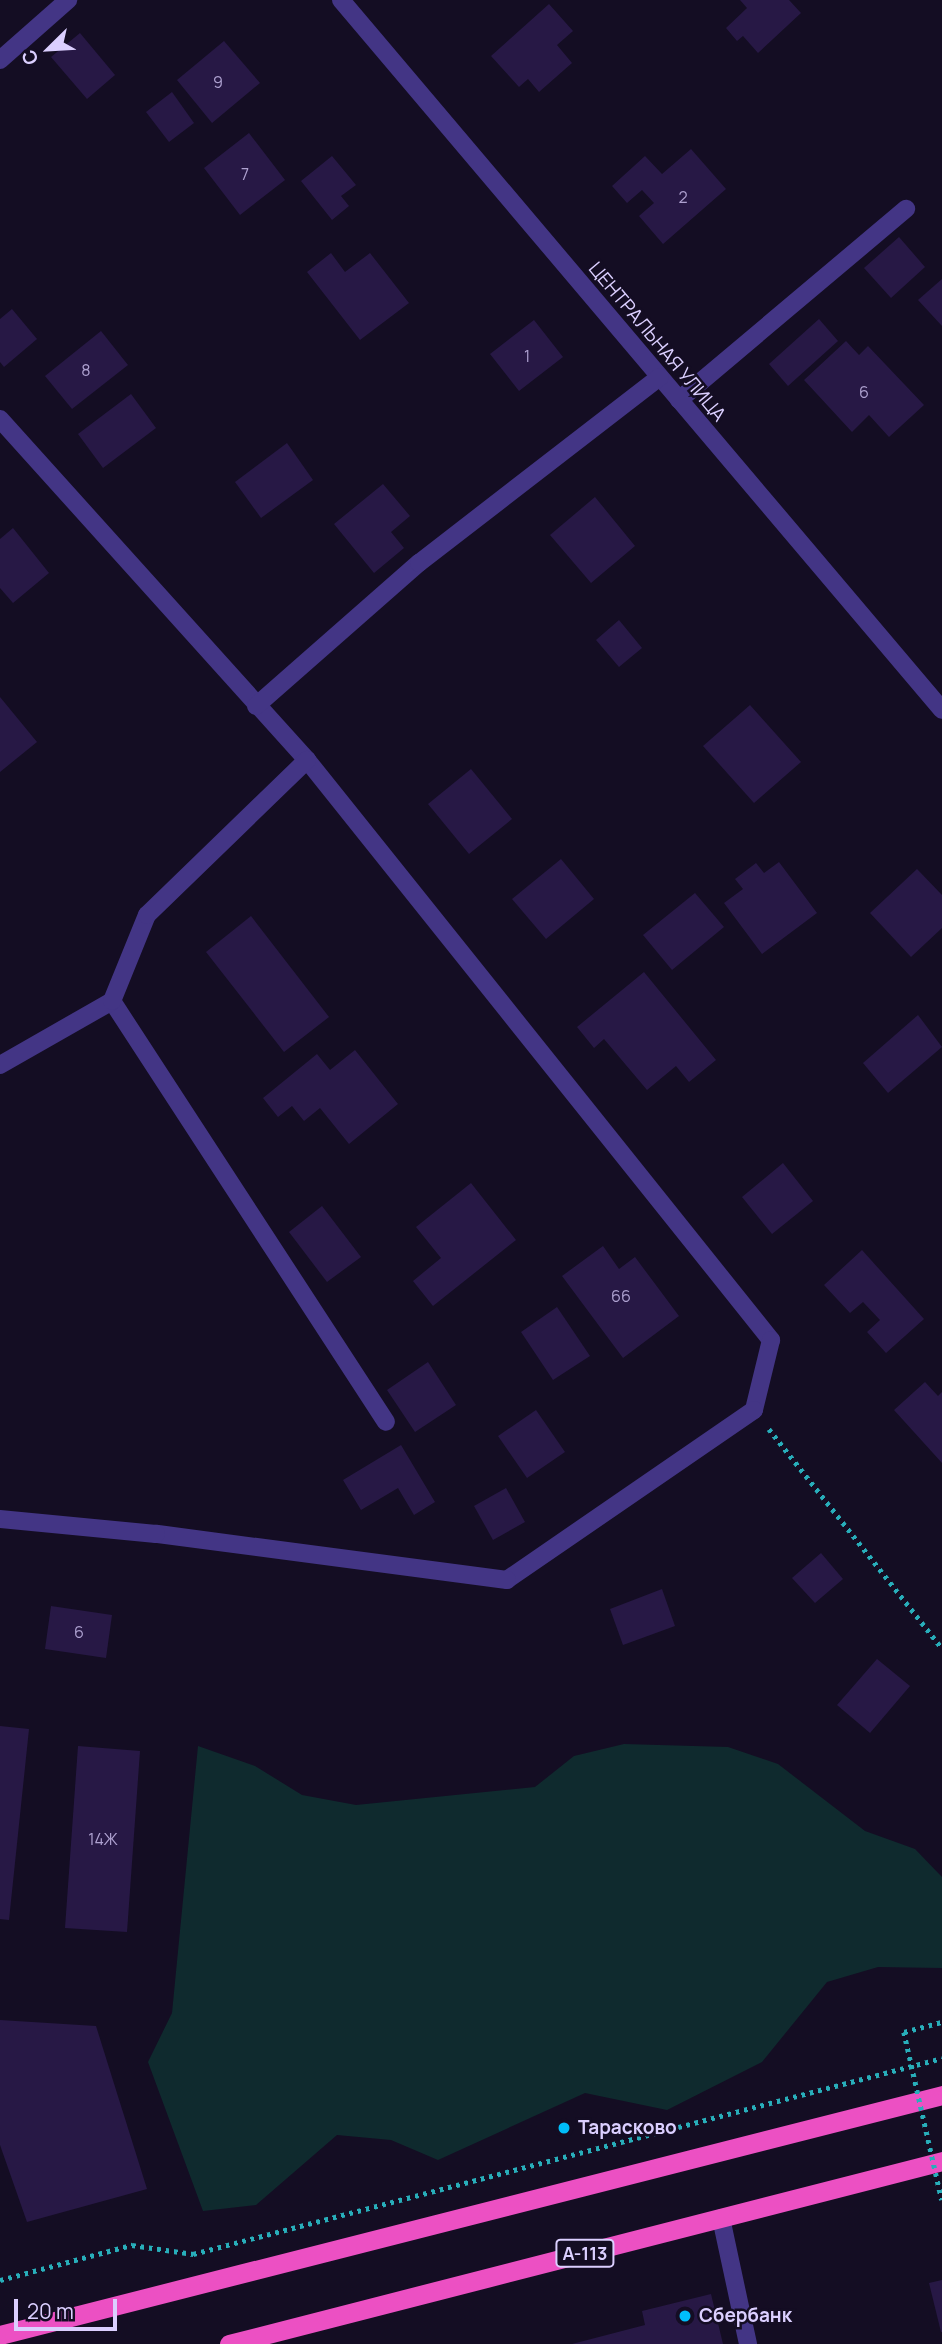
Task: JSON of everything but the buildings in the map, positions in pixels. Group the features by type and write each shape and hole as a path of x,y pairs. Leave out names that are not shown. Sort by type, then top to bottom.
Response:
{"highway":[{"path":"0,2335 942,2095"},
{"name":"А-113","path":"229,2344 942,2161"}],"street":[{"path":"0,60 68,0"},
{"name":"ЦЕНТРАЛЬНАЯ УЛИЦА","path":"341,0 942,710"},
{"path":"680,400 906,209"},
{"path":"256,706 419,563 660,377"},
{"path":"0,419 307,760 771,1340 754,1410 507,1580 156,1534 0,1518"},
{"path":"0,1065 112,1001 147,915 307,760"},
{"path":"112,1001 386,1422"},
{"path":"721,2218 748,2344"}],"path":[{"path":"754,1410 942,1648"},
{"path":"942,2022 904,2032 942,2200"},
{"path":"0,2280 132,2245 193,2253 942,2058"}],"green space":[{"path":"624,1744 728,1747 778,1764 865,1831 915,1849 942,1877 942,1968 878,1967 827,1982 762,2062 667,2110 585,2093 438,2160 391,2140 337,2135 256,2205 203,2211 148,2062 172,2013 198,1746 255,1766 302,1795 356,1805 535,1787 574,1756"}],"place":[{"name":"Тарасково","path":"564,2128"},
{"name":"Сбербанк","path":"685,2316"}]}
